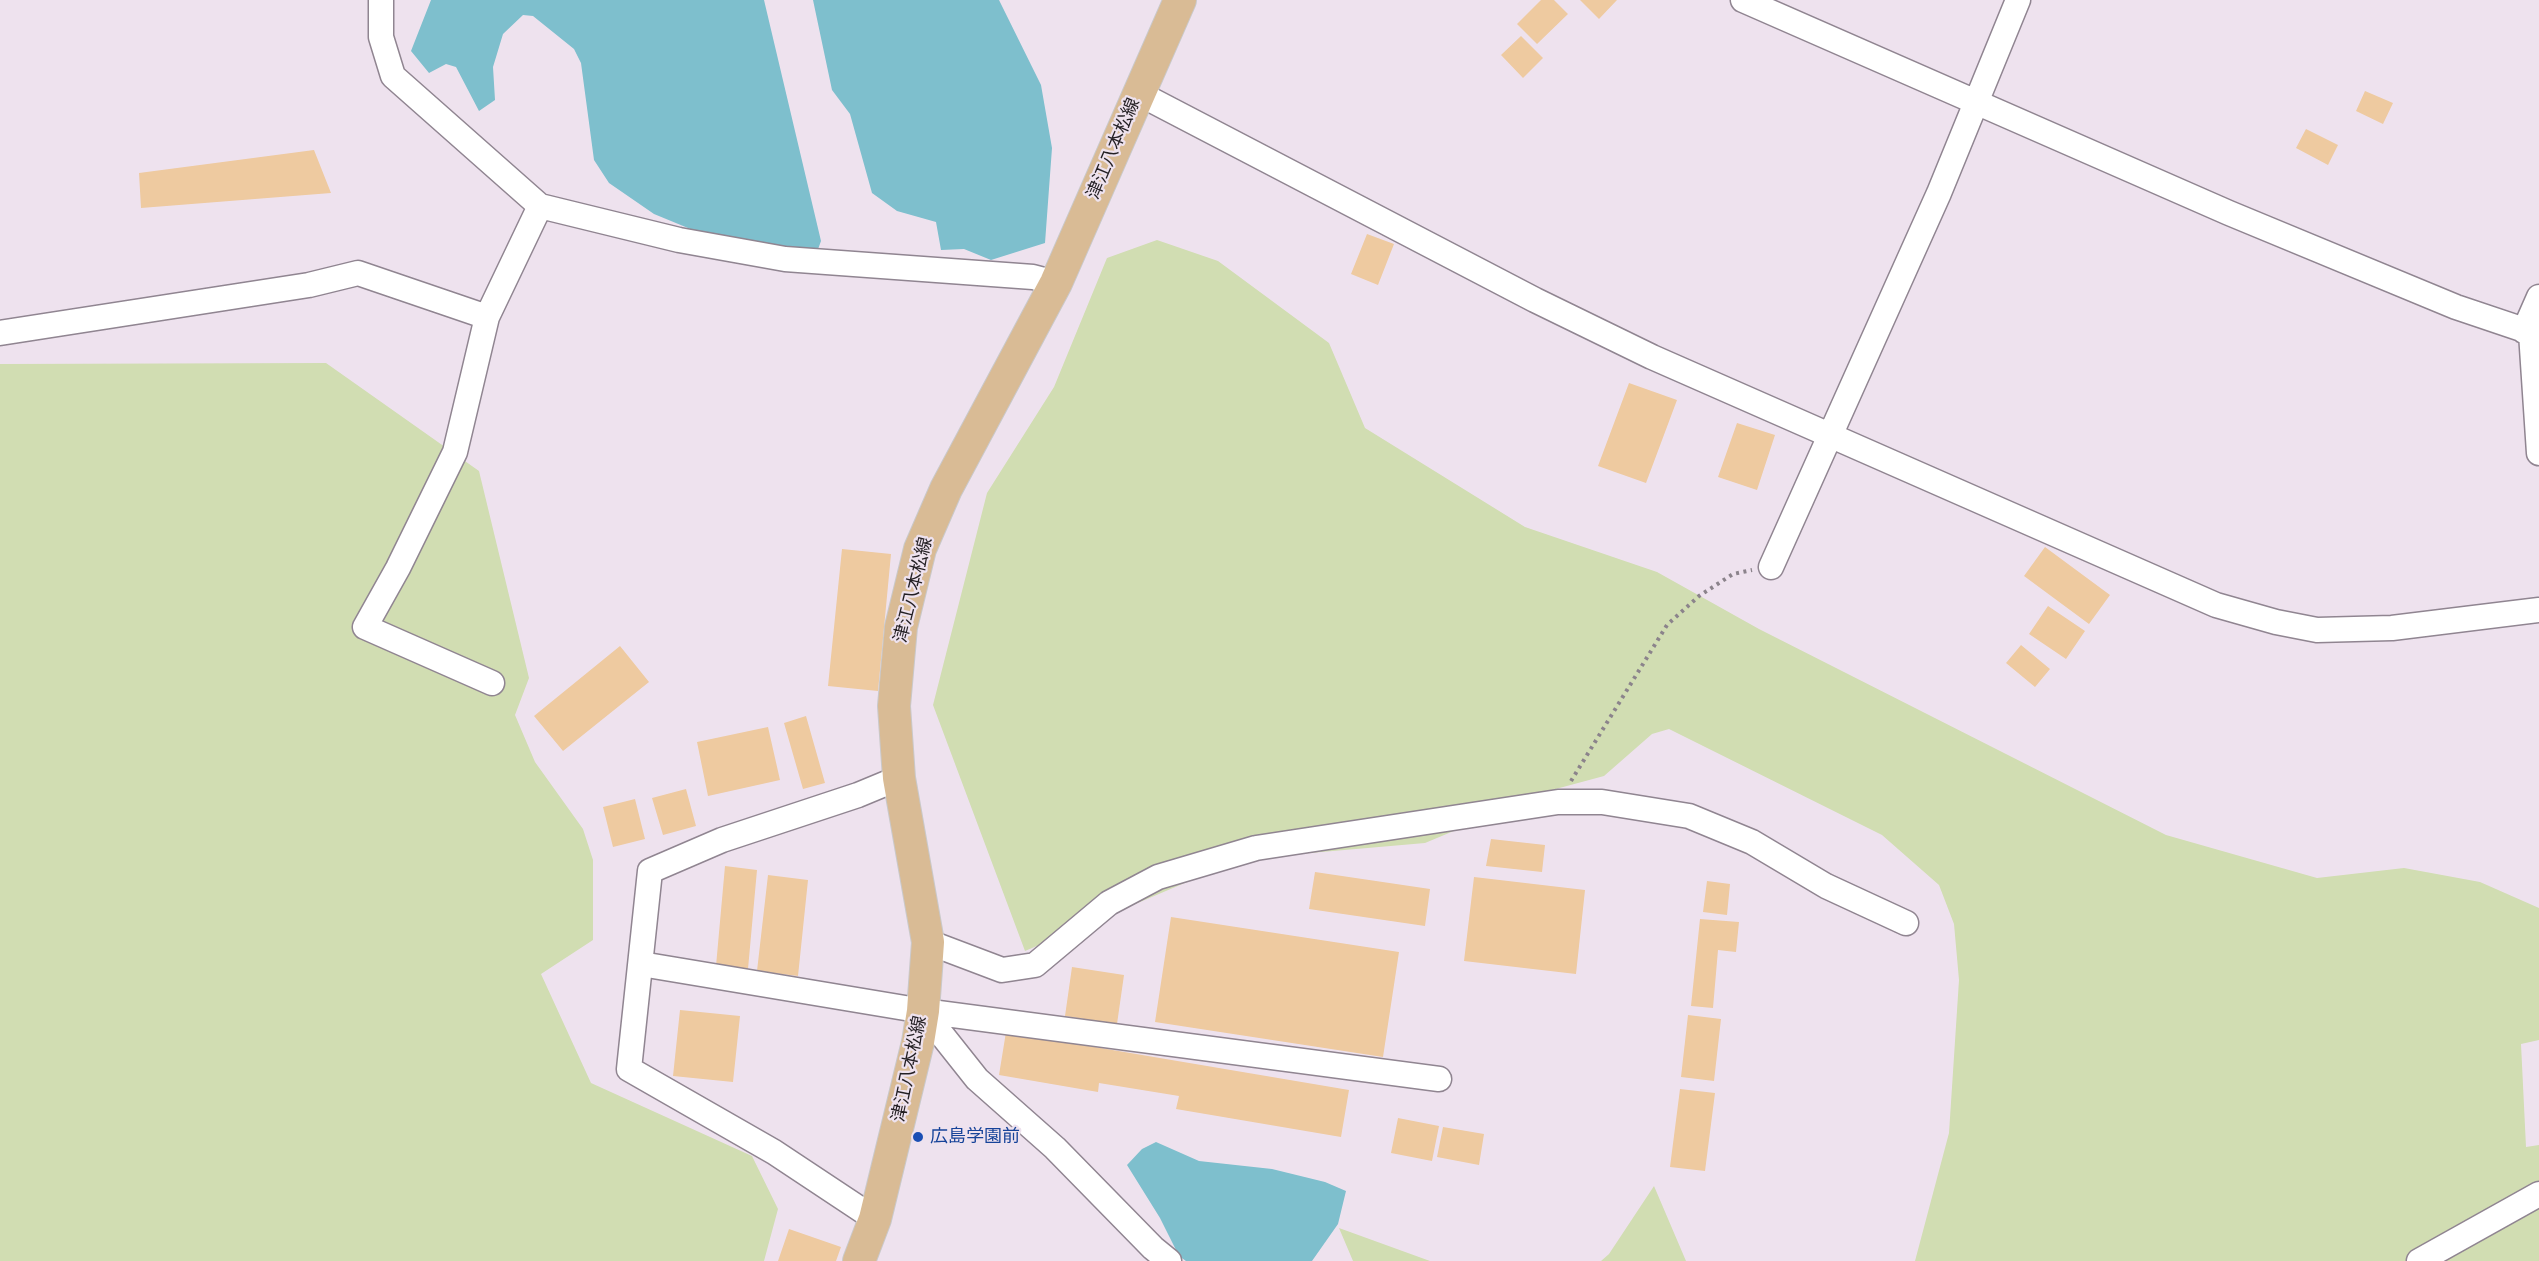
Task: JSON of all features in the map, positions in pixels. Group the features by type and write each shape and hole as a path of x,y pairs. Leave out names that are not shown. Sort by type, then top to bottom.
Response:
{"main road":[{"name":"津江八本松線","path":"859,1261 875,1219 918,1042 923,1011 928,942 899,778 894,706 901,627 920,549 946,489 1056,283 1180,0"}],"street":[{"path":"381,0 381,37 393,76 540,206 679,240 785,260 1033,277 1056,283"},
{"path":"1743,0 1975,103 2456,307 2532,333"},
{"path":"1771,567 1939,193 2018,0"},
{"path":"1138,93 1535,300 1652,357 2216,605 2276,622 2318,630 2392,628 2539,610"},
{"path":"492,683 365,627 398,568 455,452 487,317 540,206"},
{"path":"0,333 309,285 358,273 487,317"},
{"path":"2539,297 2532,333 2539,453"},
{"path":"875,1219 774,1152 629,1069 650,871 722,840 858,795 899,778"},
{"path":"928,942 1002,970 1035,965 1109,903 1158,877 1256,848 1558,802 1602,802 1689,816 1752,842 1826,886 1906,923"},
{"path":"641,964 788,986 923,1011 1439,1079"},
{"path":"923,1011 977,1079 1055,1148 1169,1261"},
{"path":"2419,1261 2539,1194"}],"path":[{"path":"1558,802 1667,625 1699,596 1733,574 1771,567"}],"green space":[{"path":"1157,240 1218,261 1329,343 1365,428 1525,527 1657,572 1759,629 2166,835 2317,878 2404,868 2480,882 2539,908 2539,1040 2521,1044 2526,1147 2539,1145 2539,1261 1915,1261 1949,1133 1959,980 1954,924 1939,885 1882,835 1669,729 1652,734 1604,776 1552,790 1425,843 1241,859 1025,951 933,705 987,493 1054,387 1107,258"},
{"path":"326,363 479,471 529,678 515,715 535,762 583,829 593,860 593,940 541,974 591,1083 752,1156 778,1209 764,1261 0,1261 0,364"},
{"path":"1654,1186 1686,1261 1601,1261 1609,1254"},
{"path":"1339,1228 1430,1261 1353,1261"}],"water":[{"path":"431,0 764,0 821,241 817,252 705,235 654,214 609,183 594,160 581,63 574,49 533,16 523,15 503,34 493,67 495,100 479,111 456,67 446,64 429,73 411,51"},
{"path":"813,0 999,0 1041,85 1052,148 1045,243 991,260 964,249 941,250 936,222 897,211 872,193 850,114 832,90"},
{"path":"1156,1142 1199,1161 1272,1169 1325,1182 1346,1191 1338,1224 1312,1261 1186,1261 1179,1256 1160,1218 1127,1165 1142,1149"}],"building":[{"path":"1541,0 1554,0 1568,14 1537,44 1517,24"},
{"path":"1580,0 1617,0 1599,19"},
{"path":"1521,36 1543,58 1523,78 1501,55"},
{"path":"2365,91 2393,103 2383,124 2356,111"},
{"path":"2306,129 2338,145 2328,165 2296,148"},
{"path":"314,150 331,193 141,208 139,173"},
{"path":"1367,234 1394,244 1378,285 1351,274"},
{"path":"1629,383 1677,400 1646,483 1598,466"},
{"path":"1737,423 1775,435 1757,490 1718,477"},
{"path":"2045,547 2110,595 2089,624 2024,576"},
{"path":"842,549 891,554 878,691 828,686"},
{"path":"2048,606 2085,631 2066,659 2029,634"},
{"path":"2021,645 2050,669 2035,687 2006,663"},
{"path":"620,646 649,682 563,751 534,716"},
{"path":"806,716 825,783 803,789 784,723"},
{"path":"768,727 780,780 708,796 697,742"},
{"path":"686,789 696,826 663,835 652,798"},
{"path":"635,799 645,839 613,847 603,807"},
{"path":"1491,839 1545,845 1542,872 1486,866"},
{"path":"725,866 757,870 748,969 716,966"},
{"path":"1315,872 1430,889 1425,926 1309,909"},
{"path":"768,875 808,880 798,976 757,971"},
{"path":"1474,877 1585,890 1576,974 1464,961"},
{"path":"1707,881 1730,884 1727,915 1703,912"},
{"path":"1171,917 1399,952 1383,1057 1155,1022"},
{"path":"1700,919 1739,922 1736,952 1718,950 1713,1008 1691,1006"},
{"path":"1072,967 1124,975 1117,1024 1065,1016"},
{"path":"680,1010 740,1016 733,1082 673,1076"},
{"path":"1688,1015 1721,1019 1714,1081 1681,1077"},
{"path":"1006,1032 1349,1090 1341,1137 1176,1109 1179,1096 1099,1083 1098,1092 999,1075"},
{"path":"1680,1089 1715,1093 1705,1171 1670,1167"},
{"path":"1398,1118 1439,1126 1432,1161 1391,1153"},
{"path":"1443,1127 1484,1134 1479,1165 1437,1157"},
{"path":"789,1229 841,1247 836,1261 778,1261"}],"place":[{"name":"広島学園前","path":"918,1137"}]}
